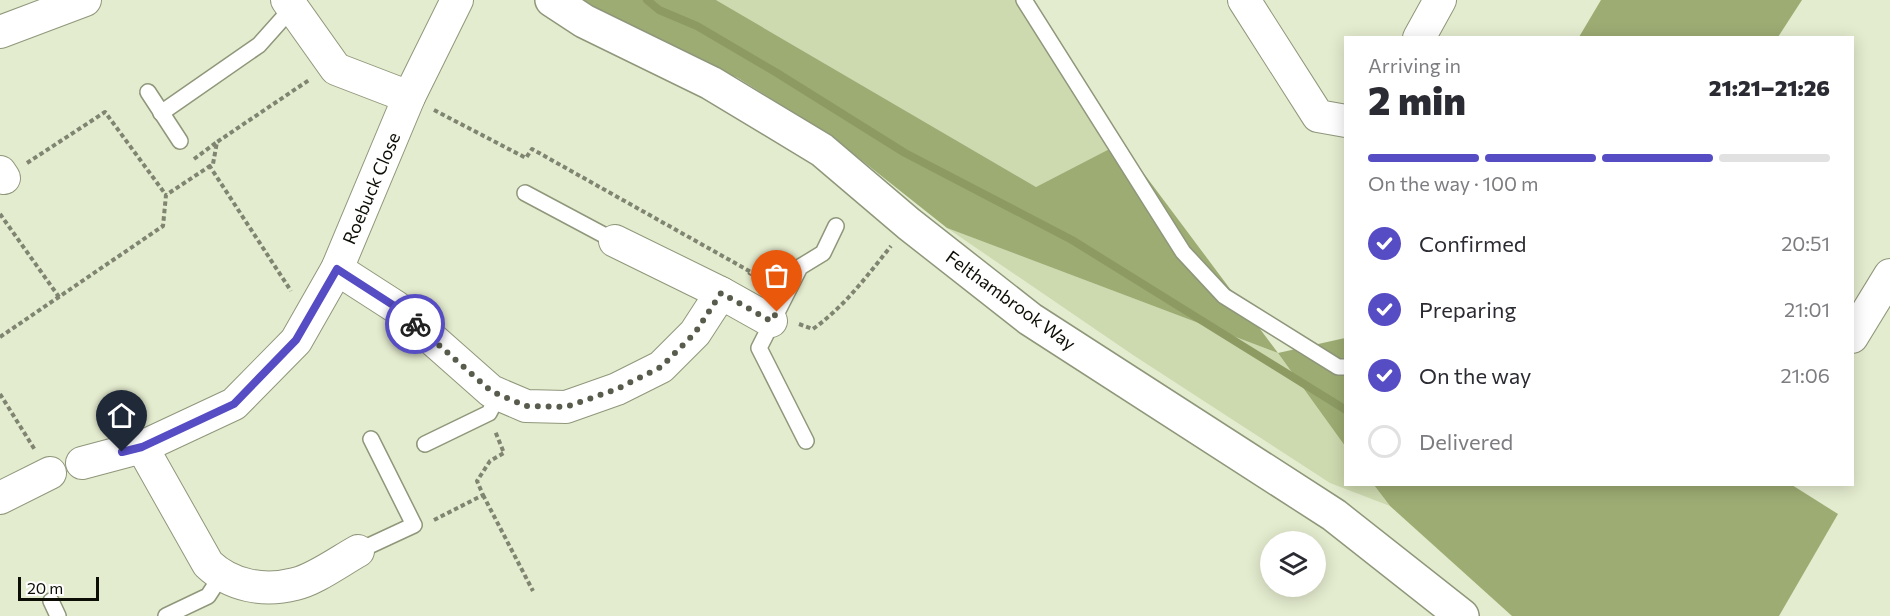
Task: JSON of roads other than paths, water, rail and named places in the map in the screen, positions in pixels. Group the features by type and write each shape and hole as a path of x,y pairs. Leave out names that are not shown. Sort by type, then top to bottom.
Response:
{"street":[{"path":"0,32 85,0"},
{"name":"Roebuck Close","path":"82,463 142,447 234,404 296,340 314,314 337,269 409,97 457,0"},
{"name":"Felthambrook Way","path":"552,0 584,21 711,83 822,150 909,224 1029,319 1334,515 1462,616"},
{"path":"1244,0 1318,116 1344,121"},
{"path":"1420,36 1440,0"},
{"path":"290,4 336,69 409,97"},
{"path":"615,240 729,297 774,316"},
{"path":"337,269 396,307 491,391 494,404 566,407 617,389 661,367 729,297"},
{"path":"1854,334 1890,275"},
{"path":"142,447 208,564 221,576 255,588 296,584 358,551"},
{"path":"0,498 50,473"}],"lane":[{"path":"1024,0 1183,252 1224,296 1338,367 1344,367"},
{"path":"161,113 259,45 290,4"},
{"path":"148,92 180,141"},
{"path":"525,193 615,240"},
{"path":"806,441 759,348 800,267 822,253 836,226"},
{"path":"424,444 494,404"},
{"path":"358,551 414,525 371,439"},
{"path":"166,616 208,596 221,576"},
{"path":"51,601 58,616"}],"waterway":[{"path":"647,0 659,10 697,26 777,73 905,153 1072,240 1344,409"}]}
